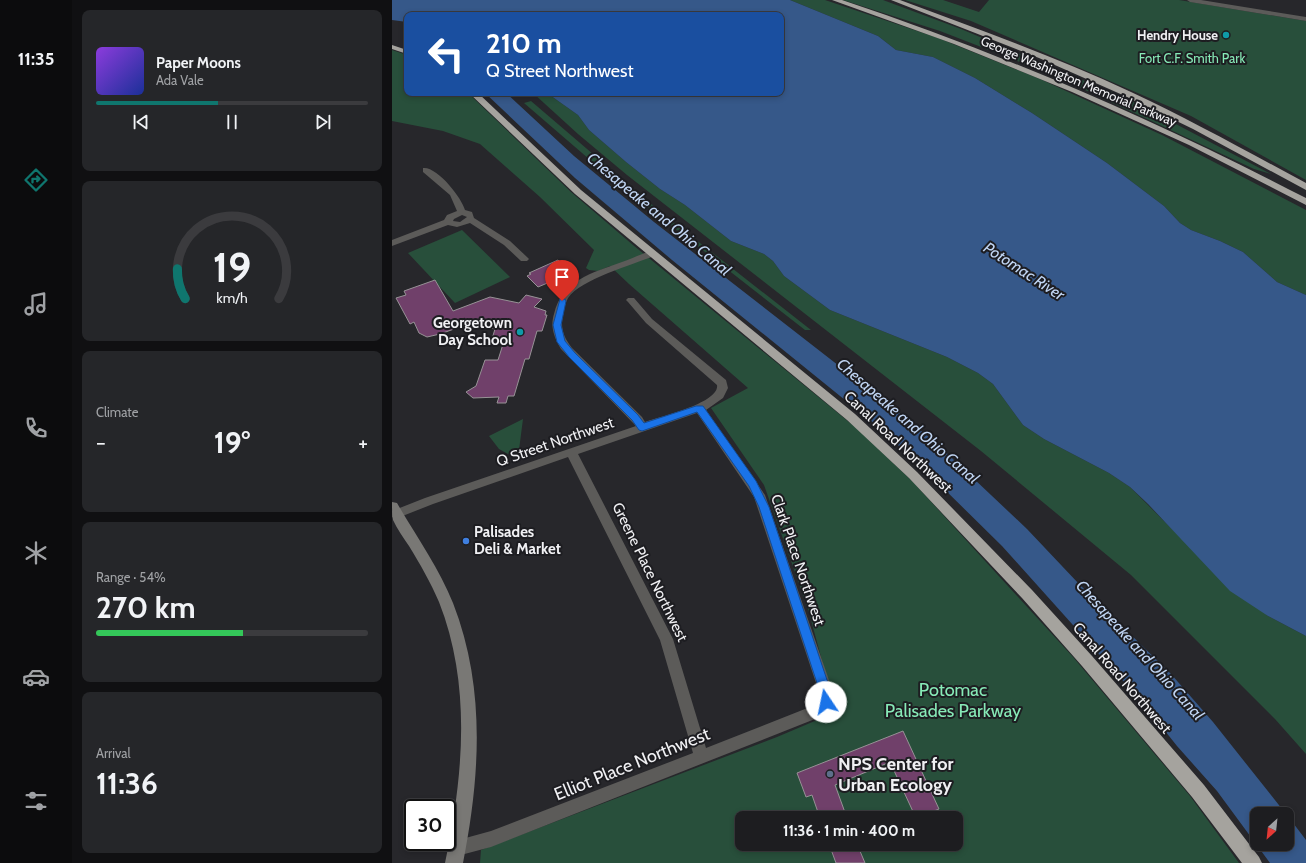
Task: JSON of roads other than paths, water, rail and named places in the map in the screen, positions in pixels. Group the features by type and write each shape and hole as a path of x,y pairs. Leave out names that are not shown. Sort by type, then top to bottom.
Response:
{"highway":[{"name":"George Washington Memorial Parkway","path":"835,0 944,36 1067,85 1241,167 1306,202"},
{"name":"George Washington Memorial Parkway","path":"894,0 977,31 1128,94 1232,146 1306,187"},
{"path":"392,47 404,51"},
{"name":"Canal Road Northwest","path":"476,96 555,172 651,254 851,418 932,493 1027,594 1087,661 1193,786 1252,863"}],"main road":[{"path":"394,511 430,570 445,602 458,638 466,676 469,714 469,759 466,798 456,855"}],"street":[{"path":"1190,0 1232,3 1306,19"},
{"path":"426,170 456,196 460,202 461,212"},
{"path":"448,222 448,219 452,215 461,212 469,214 470,219 507,243 524,258"},
{"path":"392,243 448,222 458,225 470,219"},
{"path":"642,428 635,418 568,350 559,338 557,325 562,301 575,286 587,279 651,254"},
{"name":"Q Street Northwest","path":"394,511 429,501 699,408 710,403 721,394 723,386 720,381 649,321 631,300"},
{"name":"Clark Place Northwest","path":"699,408 752,484 761,500 826,694 826,702 819,710"},
{"name":"Greene Place Northwest","path":"571,452 666,639 701,756"},
{"name":"Elliot Place Northwest","path":"456,855 491,839 819,710"}],"water":[{"name":"Potomac River","path":"392,0 790,0 878,36 896,50 933,57 975,78 1032,113 1107,163 1164,206 1180,223 1191,230 1243,252 1277,282 1306,295 1306,636 1268,616 1230,591 1130,487 1109,473 1044,439 1023,425 993,384 978,373 947,357 830,310 784,276 773,261 764,254 731,241 685,205 660,189 589,130 578,115 551,96 784,96 784,12 404,12 404,22 392,20"},
{"name":"Chesapeake and Ohio Canal","path":"488,96 509,96 574,156 654,222 906,418 937,444 1027,529 1079,584 1171,674 1213,722 1280,807 1250,807 1250,836 1217,791 1177,746 1142,702 1002,546 882,430 672,260 575,178"},
{"path":"1294,824 1306,840 1306,863 1270,863 1261,851 1294,851"}],"place":[{"name":"Hendry House","path":"1226,35"},
{"name":"Georgetown Day School","path":"520,332"},
{"name":"Palisades Deli & Market","path":"466,541"},
{"name":"NPS Center for Urban Ecology","path":"830,774"}],"park label":[{"name":"Fort C.F. Smith Park","path":"1192,58"},
{"name":"Potomac Palisades Parkway","path":"953,700"}]}
